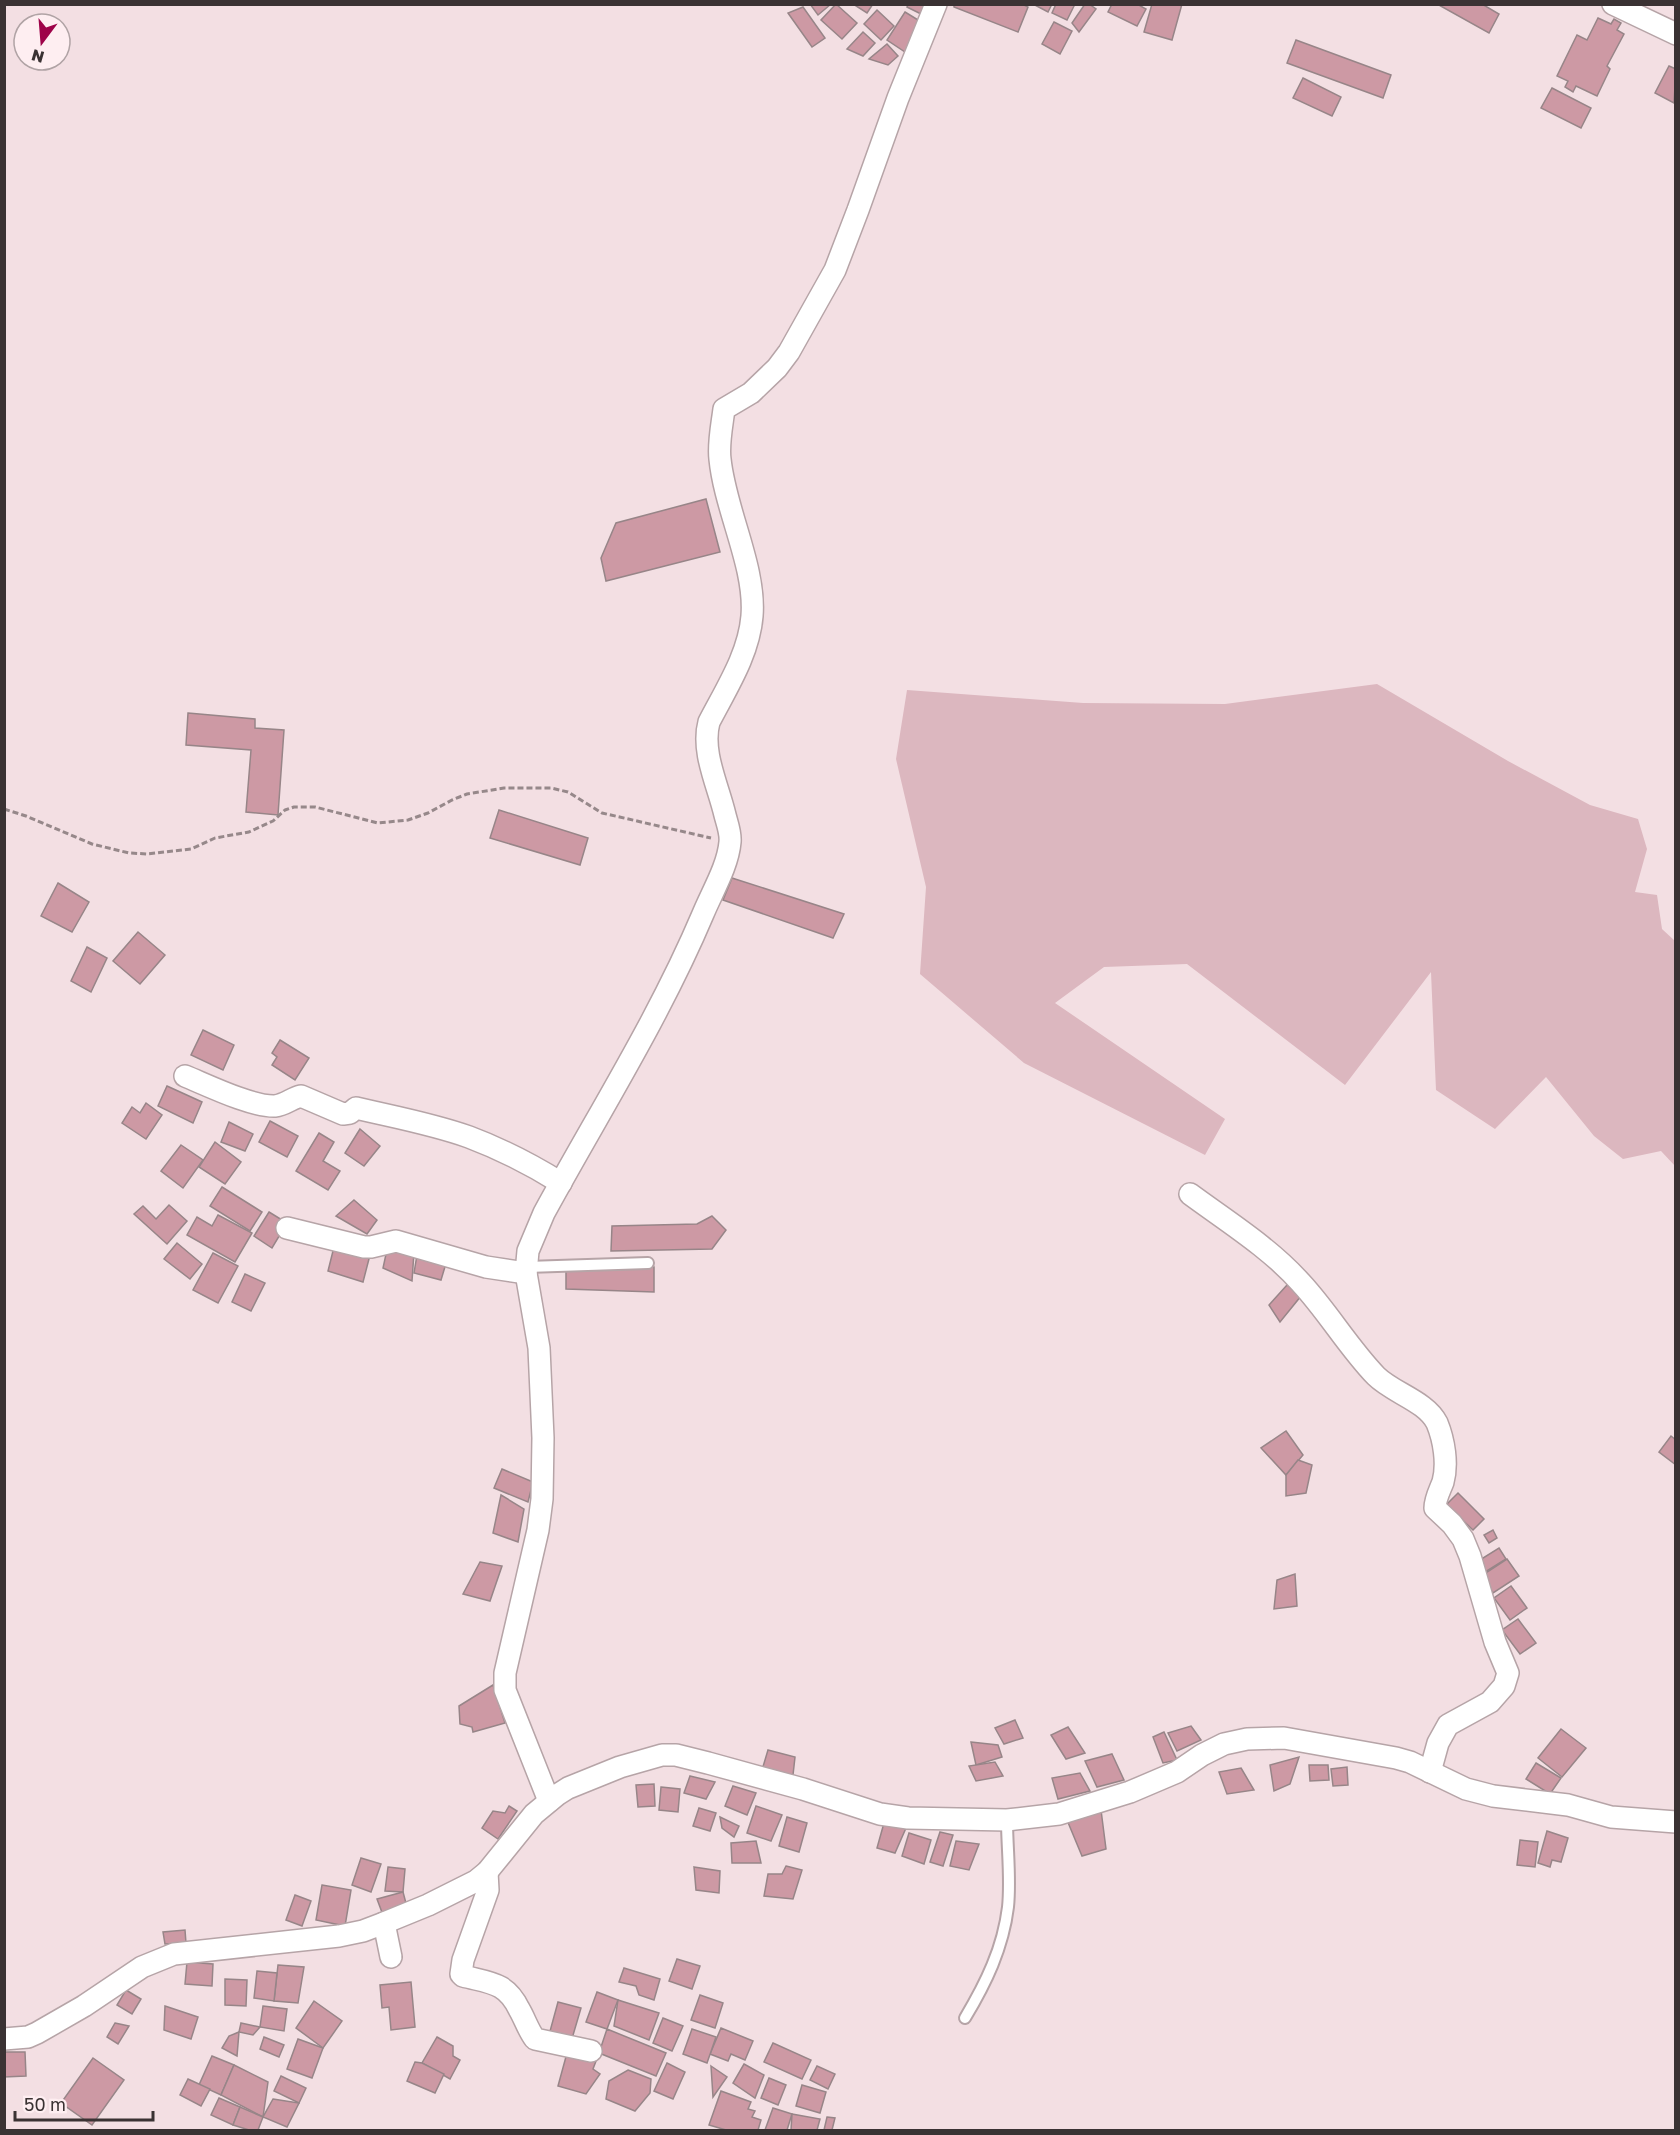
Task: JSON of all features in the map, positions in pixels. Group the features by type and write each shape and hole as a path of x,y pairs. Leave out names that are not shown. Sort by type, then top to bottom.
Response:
{"street":[{"path":"549,1801 505,1690 505,1673 538,1530 542,1499 543,1438 539,1348 526,1270 528,1251 535,1232 561,1183 666,993 707,904 730,842 706,746 706,734 708,722 748,640 752,615 747,572 719,458 724,409 751,393 777,368 789,352 835,270 898,98 936,4"},
{"path":"1613,4 1676,34"},
{"path":"185,1076 232,1095 267,1105 283,1104 301,1096 343,1114 351,1113 356,1108 432,1126 493,1147 541,1170 561,1183"},
{"path":"1190,1194 1274,1257 1321,1306 1339,1333 1377,1377 1396,1392 1427,1410 1437,1425 1443,1442 1445,1476 1435,1508 1452,1524 1463,1539 1495,1642 1508,1673 1504,1686 1490,1702 1448,1725 1438,1743 1430,1772"},
{"path":"287,1228 364,1247 396,1241 486,1267 526,1270"},
{"path":"4,2039 28,2037 37,2033 84,2006 142,1967 174,1954 339,1936 363,1931 384,1923 476,1881 487,1872 534,1814 568,1788 620,1767 662,1755 676,1755 803,1789 880,1814 908,1818 1007,1820 1059,1814 1130,1792 1178,1772 1202,1755 1224,1744 1247,1739 1284,1738 1410,1762 1466,1789 1493,1796 1560,1803 1611,1817 1676,1822"},
{"path":"487,1872 488,1890 463,1960 462,1974 465,1977 498,1984 506,1990 515,2001 535,2039 591,2051"},
{"path":"384,1923 391,1957"}],"lane":[{"path":"526,1270 648,1263"},
{"path":"965,2018 985,1985 996,1959 1002,1935 1008,1906 1007,1820"}],"path":[{"path":"4,809 92,844 129,853 147,854 191,849 215,838 249,832 273,821 285,810 294,807 315,807 378,823 408,820 467,794 504,788 551,789 568,792 602,813 730,842"}],"shaded area":[{"path":"1377,684 1508,761 1590,805 1638,819 1647,849 1635,892 1657,895 1662,929 1675,941 1675,1166 1661,1151 1623,1159 1594,1136 1546,1077 1495,1129 1436,1090 1431,972 1345,1085 1187,964 1104,967 1055,1003 1225,1119 1205,1155 1024,1063 920,974 926,887 896,759 907,690 1083,703 1225,704"}],"building":[{"path":"810,4 831,4 818,15"},
{"path":"836,4 857,23 842,39 821,20"},
{"path":"853,4 873,4 867,13"},
{"path":"908,4 932,4 925,16 907,7"},
{"path":"954,4 1022,4 1028,7 1018,32 954,7"},
{"path":"1033,4 1052,4 1048,12"},
{"path":"1056,4 1075,4 1067,20 1052,13"},
{"path":"1085,4 1096,9 1079,32 1072,23"},
{"path":"1112,4 1137,4 1146,9 1137,26 1108,12"},
{"path":"1152,4 1182,4 1172,40 1144,32"},
{"path":"1437,4 1482,4 1499,14 1489,33"},
{"path":"803,7 825,38 812,47 788,13"},
{"path":"877,10 894,26 881,40 864,24"},
{"path":"905,12 923,23 905,52 887,40"},
{"path":"1598,18 1611,24 1614,19 1621,23 1617,30 1624,34 1607,66 1610,69 1597,96 1576,86 1573,92 1565,87 1568,81 1557,76 1577,35 1587,40"},
{"path":"1054,22 1072,31 1060,54 1042,44"},
{"path":"863,32 875,43 863,56 847,49"},
{"path":"1296,40 1391,75 1383,98 1287,63"},
{"path":"887,44 898,56 888,65 869,59"},
{"path":"1669,66 1676,69 1674,103 1655,93"},
{"path":"1303,78 1341,97 1332,116 1293,98"},
{"path":"1552,88 1591,108 1581,128 1541,108"},
{"path":"706,499 720,552 606,581 601,558 616,523"},
{"path":"188,713 255,719 255,728 284,730 278,815 246,812 251,750 186,745"},
{"path":"499,810 588,838 580,865 490,838"},
{"path":"732,878 844,914 833,938 723,900"},
{"path":"58,883 89,902 72,932 41,916"},
{"path":"138,932 165,955 140,984 113,961"},
{"path":"87,947 107,958 91,992 71,981"},
{"path":"203,1030 234,1045 223,1070 191,1055"},
{"path":"280,1040 309,1058 295,1080 272,1065 277,1057 272,1053"},
{"path":"167,1086 202,1102 193,1123 158,1106"},
{"path":"146,1103 162,1115 146,1139 122,1123 132,1107 140,1113"},
{"path":"270,1121 298,1136 287,1157 259,1142"},
{"path":"229,1122 253,1134 245,1151 221,1142"},
{"path":"360,1129 380,1146 364,1166 345,1153"},
{"path":"319,1133 334,1142 323,1161 340,1171 328,1190 296,1171"},
{"path":"215,1142 241,1162 225,1184 199,1167"},
{"path":"181,1145 203,1160 183,1188 161,1171"},
{"path":"222,1187 262,1212 250,1231 210,1206"},
{"path":"354,1200 377,1220 367,1234 336,1216"},
{"path":"169,1205 187,1221 167,1244 134,1214 143,1206 156,1219"},
{"path":"269,1212 287,1223 272,1248 254,1236"},
{"path":"218,1215 252,1233 235,1262 187,1235 197,1217 212,1226"},
{"path":"712,1216 726,1230 712,1249 611,1251 612,1226 697,1224"},
{"path":"177,1243 202,1264 190,1279 164,1259"},
{"path":"388,1245 414,1252 412,1281 383,1268"},
{"path":"334,1247 370,1255 363,1282 328,1271"},
{"path":"213,1253 238,1266 218,1303 193,1290"},
{"path":"417,1255 447,1260 441,1280 414,1273"},
{"path":"654,1267 654,1292 566,1289 566,1269"},
{"path":"245,1274 265,1283 251,1311 232,1302"},
{"path":"1287,1285 1301,1296 1280,1322 1269,1305"},
{"path":"1286,1431 1303,1455 1286,1475 1261,1448"},
{"path":"1671,1436 1676,1440 1676,1465 1659,1452"},
{"path":"1298,1460 1312,1465 1306,1493 1286,1496 1286,1475"},
{"path":"502,1469 533,1482 528,1502 494,1488"},
{"path":"1458,1493 1484,1519 1473,1530 1456,1514 1442,1509"},
{"path":"501,1495 524,1509 518,1542 493,1533"},
{"path":"1493,1530 1497,1538 1489,1543 1484,1535"},
{"path":"1499,1548 1506,1559 1482,1574 1475,1563"},
{"path":"1507,1559 1519,1576 1493,1593 1481,1576"},
{"path":"480,1562 502,1566 490,1601 463,1594"},
{"path":"1295,1574 1297,1606 1274,1609 1277,1580"},
{"path":"1511,1586 1527,1608 1510,1620 1494,1598"},
{"path":"1518,1619 1536,1643 1520,1654 1502,1630"},
{"path":"493,1685 505,1723 473,1732 472,1727 460,1724 459,1706"},
{"path":"1015,1720 1023,1738 1004,1744 995,1728"},
{"path":"1191,1726 1201,1740 1177,1751 1168,1733"},
{"path":"1068,1727 1085,1753 1066,1759 1051,1735"},
{"path":"1561,1729 1586,1748 1562,1777 1538,1758"},
{"path":"1164,1732 1177,1760 1163,1763 1153,1737"},
{"path":"971,1742 998,1745 1002,1757 976,1765"},
{"path":"768,1750 795,1757 793,1775 762,1770"},
{"path":"1112,1754 1124,1780 1097,1787 1085,1761"},
{"path":"1299,1757 1290,1784 1274,1791 1270,1765"},
{"path":"995,1762 1003,1776 976,1781 969,1766"},
{"path":"1536,1763 1561,1778 1550,1794 1526,1779"},
{"path":"1309,1765 1328,1765 1329,1780 1310,1781"},
{"path":"1347,1767 1348,1785 1333,1786 1331,1769"},
{"path":"1241,1768 1254,1790 1227,1794 1219,1772"},
{"path":"1080,1773 1090,1791 1058,1799 1052,1778"},
{"path":"690,1776 715,1782 706,1799 684,1793"},
{"path":"654,1784 655,1806 638,1807 636,1785"},
{"path":"733,1786 756,1793 747,1815 725,1806"},
{"path":"661,1787 680,1789 678,1812 659,1810"},
{"path":"509,1806 517,1811 498,1839 482,1828 493,1811 505,1813"},
{"path":"756,1806 782,1815 771,1841 747,1833"},
{"path":"699,1808 716,1813 710,1831 693,1826"},
{"path":"1101,1810 1106,1849 1082,1856 1067,1820"},
{"path":"720,1817 739,1826 734,1837 722,1828"},
{"path":"787,1817 807,1823 799,1852 779,1846"},
{"path":"884,1823 906,1828 895,1853 877,1848"},
{"path":"1547,1831 1568,1838 1561,1862 1552,1860 1550,1867 1538,1863"},
{"path":"940,1832 953,1835 943,1866 930,1862"},
{"path":"909,1833 931,1840 924,1864 902,1856"},
{"path":"1520,1840 1538,1842 1535,1867 1517,1865"},
{"path":"756,1841 761,1863 732,1863 731,1843"},
{"path":"956,1841 979,1844 969,1870 950,1866"},
{"path":"361,1858 381,1864 371,1892 352,1885"},
{"path":"786,1866 802,1870 793,1899 764,1896 768,1874 782,1874"},
{"path":"388,1867 405,1869 403,1892 385,1891"},
{"path":"694,1867 720,1871 719,1893 696,1890"},
{"path":"322,1885 351,1890 345,1926 316,1920"},
{"path":"403,1892 407,1907 383,1915 377,1899"},
{"path":"295,1895 311,1901 302,1926 286,1920"},
{"path":"185,1930 186,1943 165,1944 163,1932"},
{"path":"677,1959 700,1966 692,1989 669,1981"},
{"path":"187,1962 213,1964 212,1986 185,1984"},
{"path":"278,1965 304,1967 298,2003 274,2001"},
{"path":"624,1968 660,1979 654,2000 639,1995 636,1986 619,1982"},
{"path":"257,1971 277,1973 274,2001 254,1998"},
{"path":"225,1979 247,1980 246,2006 225,2005"},
{"path":"411,1982 415,2027 391,2030 389,2007 382,2008 380,1985"},
{"path":"126,1990 141,1999 132,2014 117,2005"},
{"path":"597,1992 618,2000 607,2029 586,2022"},
{"path":"700,1995 723,2003 715,2028 691,2020"},
{"path":"618,2000 659,2013 649,2040 614,2026"},
{"path":"314,2001 342,2021 323,2048 296,2028"},
{"path":"558,2002 581,2008 571,2042 549,2035"},
{"path":"165,2006 198,2017 191,2039 164,2030"},
{"path":"263,2006 287,2009 284,2031 260,2027"},
{"path":"663,2018 683,2026 672,2051 653,2043"},
{"path":"115,2023 129,2026 118,2044 107,2037"},
{"path":"241,2023 260,2027 253,2035 239,2032"},
{"path":"721,2028 753,2041 745,2060 731,2054 728,2061 710,2054"},
{"path":"607,2029 666,2053 656,2076 599,2053"},
{"path":"692,2029 716,2037 707,2063 683,2054"},
{"path":"239,2032 237,2056 222,2048 229,2036"},
{"path":"264,2037 284,2045 279,2057 260,2049"},
{"path":"437,2037 453,2046 453,2056 460,2060 450,2079 422,2063"},
{"path":"298,2039 323,2048 312,2078 287,2069"},
{"path":"773,2043 811,2060 802,2079 764,2062"},
{"path":"4,2052 25,2052 26,2076 4,2077"},
{"path":"567,2053 596,2061 593,2069 600,2074 586,2094 558,2086"},
{"path":"212,2056 234,2065 221,2095 199,2085"},
{"path":"93,2058 124,2080 92,2125 61,2103"},
{"path":"415,2062 444,2074 435,2093 407,2081"},
{"path":"667,2063 685,2072 673,2099 654,2091"},
{"path":"744,2064 764,2075 755,2098 733,2083"},
{"path":"234,2065 268,2082 263,2117 221,2095"},
{"path":"711,2066 727,2077 713,2097"},
{"path":"817,2066 835,2074 828,2089 810,2080"},
{"path":"628,2070 651,2079 650,2093 635,2111 606,2099 609,2081"},
{"path":"281,2076 306,2088 299,2103 274,2091"},
{"path":"769,2078 786,2085 778,2105 761,2098"},
{"path":"188,2079 210,2089 201,2106 180,2095"},
{"path":"802,2085 826,2092 820,2113 796,2106"},
{"path":"721,2091 751,2102 748,2109 755,2111 752,2117 761,2120 758,2130 726,2130 709,2125"},
{"path":"219,2098 240,2107 233,2125 211,2115"},
{"path":"273,2099 299,2103 287,2127 263,2117"},
{"path":"240,2107 263,2117 258,2130 233,2125"},
{"path":"773,2108 792,2114 787,2130 765,2130"},
{"path":"792,2114 820,2119 817,2130 791,2130"},
{"path":"827,2117 835,2118 832,2130 824,2130"}]}
